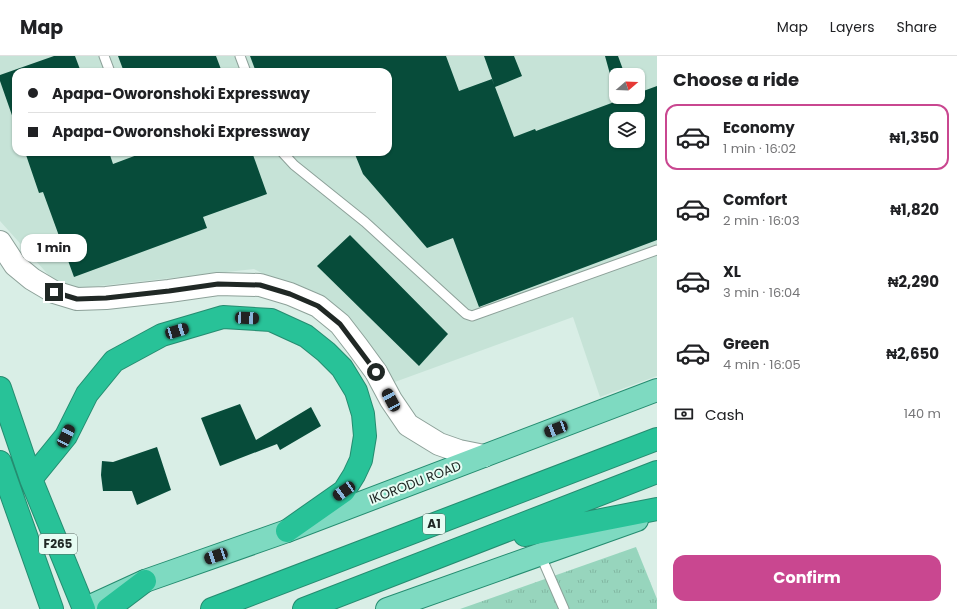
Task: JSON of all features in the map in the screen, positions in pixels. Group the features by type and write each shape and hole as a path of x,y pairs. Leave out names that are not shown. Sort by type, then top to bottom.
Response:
{"highway":[{"path":"31,479 66,436 87,394 114,361 162,335 223,317 271,320 306,336 326,352 342,368 356,391 364,422 365,436 361,460 344,491 287,531"},
{"name":"F265","path":"0,388 31,479 84,609"},
{"name":"A1","path":"212,609 657,439"},
{"name":"F265","path":"0,462 52,609"},
{"name":"A1","path":"304,609 657,472"},
{"path":"455,550 555,528 657,509"},
{"path":"108,609 145,581"}],"main road":[{"path":"0,242 15,265 32,279 54,292 77,299 106,298 218,284 260,285 290,294 318,306 340,324 357,346 376,372 391,400 408,425 439,444 459,451 484,456"},
{"name":"IKORODU ROAD","path":"84,609 145,581 287,531 657,390"},
{"path":"387,609 657,513"}],"lane":[{"path":"104,56 108,68"},
{"path":"240,56 244,68"},
{"path":"286,156 294,165 365,222 466,314 472,316 657,250"},
{"path":"540,554 564,609"}],"shaded area":[{"path":"0,56 657,56 657,376 600,397 573,317 392,383 316,301 254,269 62,290 0,221"}],"green space":[{"path":"636,547 657,599 657,609 460,609"}],"building":[{"path":"54,56 75,56 80,68 20,68"},
{"path":"118,56 216,56 220,68 122,68"},
{"path":"250,56 446,56 459,91 492,79 514,137 535,129 536,131 609,104 645,104 645,90 657,86 657,240 479,307 453,238 427,248 363,174 356,156 392,156 392,68 254,68"},
{"path":"484,56 514,56 522,76 495,87"},
{"path":"605,56 618,56 622,68 609,68 609,71"},
{"path":"12,71 12,115 0,81 0,75"},
{"path":"26,156 110,156 113,164 134,156 253,156 267,194 203,217 207,228 74,277 43,192 39,193"},
{"path":"350,235 448,334 419,366 317,266"},
{"path":"240,404 256,440 311,407 321,426 280,450 277,444 220,466 201,418"},
{"path":"157,447 171,490 137,505 132,491 103,491 101,475 102,461 113,462"}],"route":[{"path":"54,292 77,299 106,298 218,284 260,285 290,294 318,306 340,324 376,372"}]}
